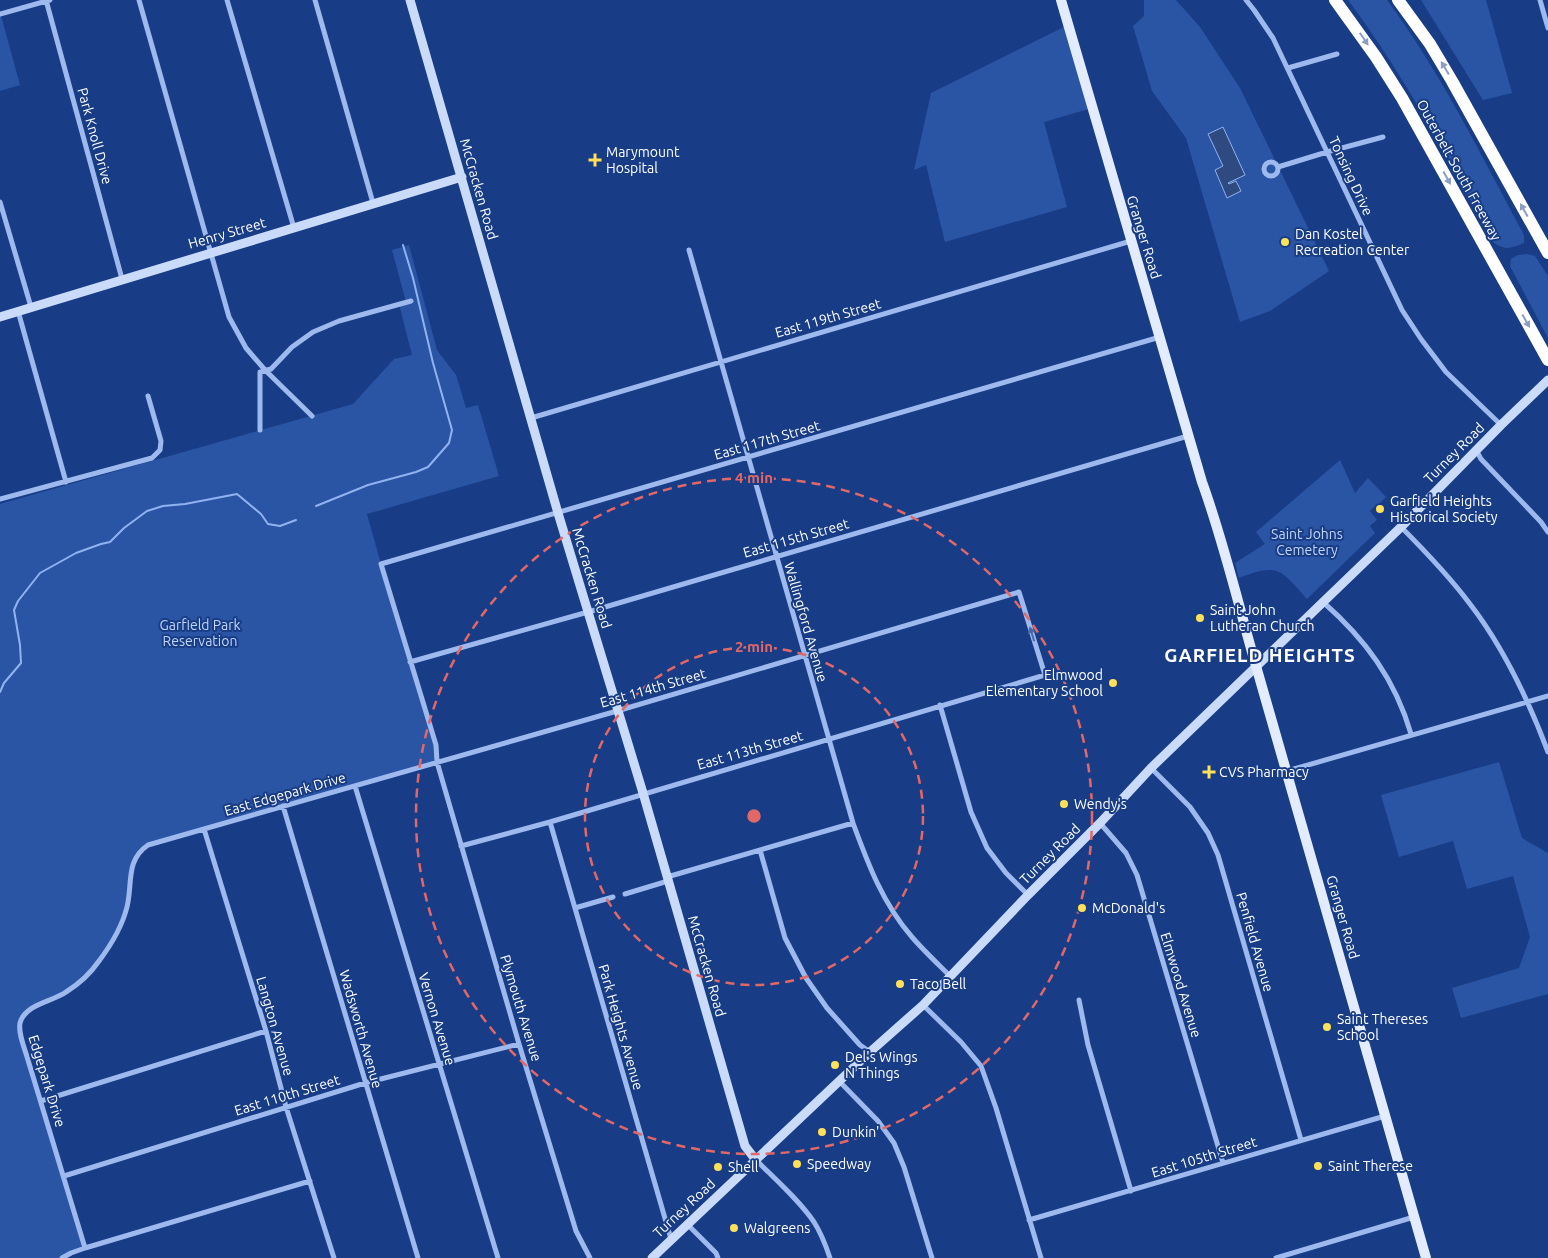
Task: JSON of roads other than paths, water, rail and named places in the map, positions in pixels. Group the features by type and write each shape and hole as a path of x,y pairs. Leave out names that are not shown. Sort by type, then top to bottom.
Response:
{"highway":[{"name":"Outerbelt South Freeway","path":"1335,0 1402,98 1548,360"},
{"path":"1398,0 1430,44 1452,81 1548,253"}],"main road":[{"name":"Granger Road","path":"1061,0 1188,436 1230,569 1232,585 1426,1258"}],"street":[{"path":"0,14 48,0"},
{"name":"Park Knoll Drive","path":"48,0 122,279"},
{"path":"138,0 229,317 246,348 265,370 312,416"},
{"path":"227,0 294,228"},
{"path":"315,0 373,204"},
{"name":"McCracken Road","path":"410,0 558,513 745,1146 755,1159"},
{"name":"Tonsing Drive","path":"1246,0 1269,31 1288,68 1402,310 1420,339 1446,372 1501,425"},
{"path":"1540,0 1548,28"},
{"path":"1288,68 1337,54"},
{"path":"1278,167 1383,137"},
{"name":"Henry Street","path":"0,316 462,177"},
{"path":"0,202 32,307"},
{"name":"East 119th Street","path":"531,418 1131,241"},
{"name":"Wallingford Avenue","path":"689,250 775,556 853,823 870,869 887,902 911,936 950,976"},
{"path":"260,430 260,372 271,369 292,348 313,332 339,321 411,301"},
{"path":"18,311 66,482"},
{"name":"East 117th Street","path":"410,662 380,564 1160,337"},
{"name":"Turney Road","path":"652,1258 755,1159 923,1005 1028,895 1100,824 1151,768 1256,668 1548,380"},
{"path":"0,499 152,458 160,450 161,441 148,396"},
{"name":"East 115th Street","path":"410,662 588,612 1188,436"},
{"path":"1476,450 1481,459 1541,522 1548,532"},
{"path":"1400,527 1449,578 1471,605 1500,651 1528,702 1548,752"},
{"name":"East 114th Street","path":"437,762 1020,592 1045,675"},
{"path":"1323,602 1351,627 1377,659 1393,687 1411,734"},
{"path":"410,662 436,745 437,762"},
{"name":"East 113th Street","path":"461,846 550,822 1045,675"},
{"path":"1287,771 1548,696"},
{"path":"940,705 971,812 987,848 1006,873 1028,895"},
{"name":"East Edgepark Drive","path":"140,850 148,844 437,762"},
{"name":"Plymouth Avenue","path":"437,762 576,1232 590,1258"},
{"name":"Penfield Avenue","path":"1151,768 1190,807 1208,834 1218,855 1301,1140"},
{"name":"Vernon Avenue","path":"355,786 498,1258"},
{"name":"Wadsworth Avenue","path":"283,806 418,1258"},
{"name":"Park Heights Avenue","path":"550,822 671,1239"},
{"path":"625,894 760,850 853,823"},
{"name":"Elmwood Avenue","path":"1100,824 1126,852 1137,875 1223,1163"},
{"name":"Langton Avenue","path":"204,829 266,1031 286,1107 334,1258"},
{"name":"Edgepark Drive","path":"85,1248 21,1035 20,1024 23,1016 30,1008 55,999 80,983 92,972 104,956 117,933 127,907 133,864 140,850"},
{"path":"760,850 785,938 806,978 827,1008 860,1045 870,1052"},
{"path":"575,908 614,897"},
{"path":"1079,1000 1088,1045 1131,1191"},
{"path":"923,1005 961,1042 981,1066 996,1108 1041,1258"},
{"path":"41,1101 266,1031"},
{"name":"East 110th Street","path":"64,1176 365,1083 519,1044"},
{"path":"840,1082 878,1121 894,1143 904,1167 932,1258"},
{"name":"East 105th Street","path":"1030,1220 1385,1116"},
{"path":"755,1159 815,1223 830,1258"},
{"path":"62,1258 85,1248 310,1181"},
{"path":"1276,1258 1414,1217"},
{"path":"688,1225 718,1258"}],"waterway":[{"path":"316,506 368,485 428,467 449,443 452,430 403,245"},
{"path":"0,692 4,683 21,663 14,610 18,601 40,573 76,553 110,542 124,528 147,511 163,506 185,504 237,494 261,514 268,524 280,526 296,520"}],"place":[{"name":"Marymount Hospital","path":"595,160"},
{"name":"Dan Kostel Recreation Center","path":"1285,242"},
{"name":"Garfield Heights Historical Society","path":"1380,509"},
{"name":"Saint John Lutheran Church","path":"1200,618"},
{"name":"Elmwood Elementary School","path":"1113,683"},
{"name":"CVS Pharmacy","path":"1209,772"},
{"name":"Wendy's","path":"1064,804"},
{"name":"McDonald's","path":"1082,908"},
{"name":"Taco Bell","path":"900,984"},
{"name":"Saint Thereses School","path":"1327,1027"},
{"name":"Del's Wings N Things","path":"835,1065"},
{"name":"Dunkin'","path":"822,1132"},
{"name":"Speedway","path":"797,1164"},
{"name":"Saint Therese","path":"1318,1166"},
{"name":"Shell","path":"718,1167"},
{"name":"Walgreens","path":"734,1228"}],"district":[{"name":"GARFIELD HEIGHTS","path":"1260,655"}],"park label":[{"name":"Saint Johns Cemetery","path":"1307,542"},
{"name":"Garfield Park Reservation","path":"200,634"}]}
